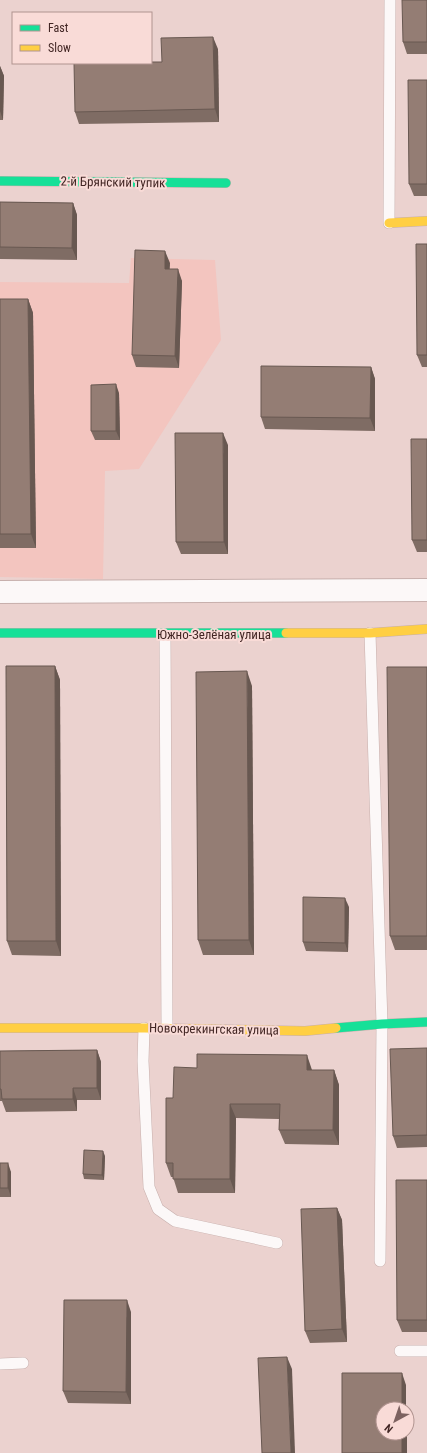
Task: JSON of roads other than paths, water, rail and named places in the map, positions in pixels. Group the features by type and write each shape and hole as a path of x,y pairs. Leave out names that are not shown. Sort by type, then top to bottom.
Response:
{"street":[{"name":"2-й Брянский тупик","path":"0,181 226,183"},
{"path":"389,222 427,221"},
{"path":"0,592 427,590"},
{"name":"Южно-Зелёная улица","path":"0,633 370,633 427,629"},
{"name":"Новокрекингская улица","path":"0,1028 167,1028 305,1031 382,1024 427,1022"}],"lane":[{"path":"389,222 390,0"},
{"path":"370,633 382,1024 380,1261"},
{"path":"165,634 167,1028"},
{"path":"144,1028 143,1061 149,1187 158,1209 175,1221 277,1243"},
{"path":"400,1351 427,1351"},
{"path":"0,1364 23,1364"}]}
